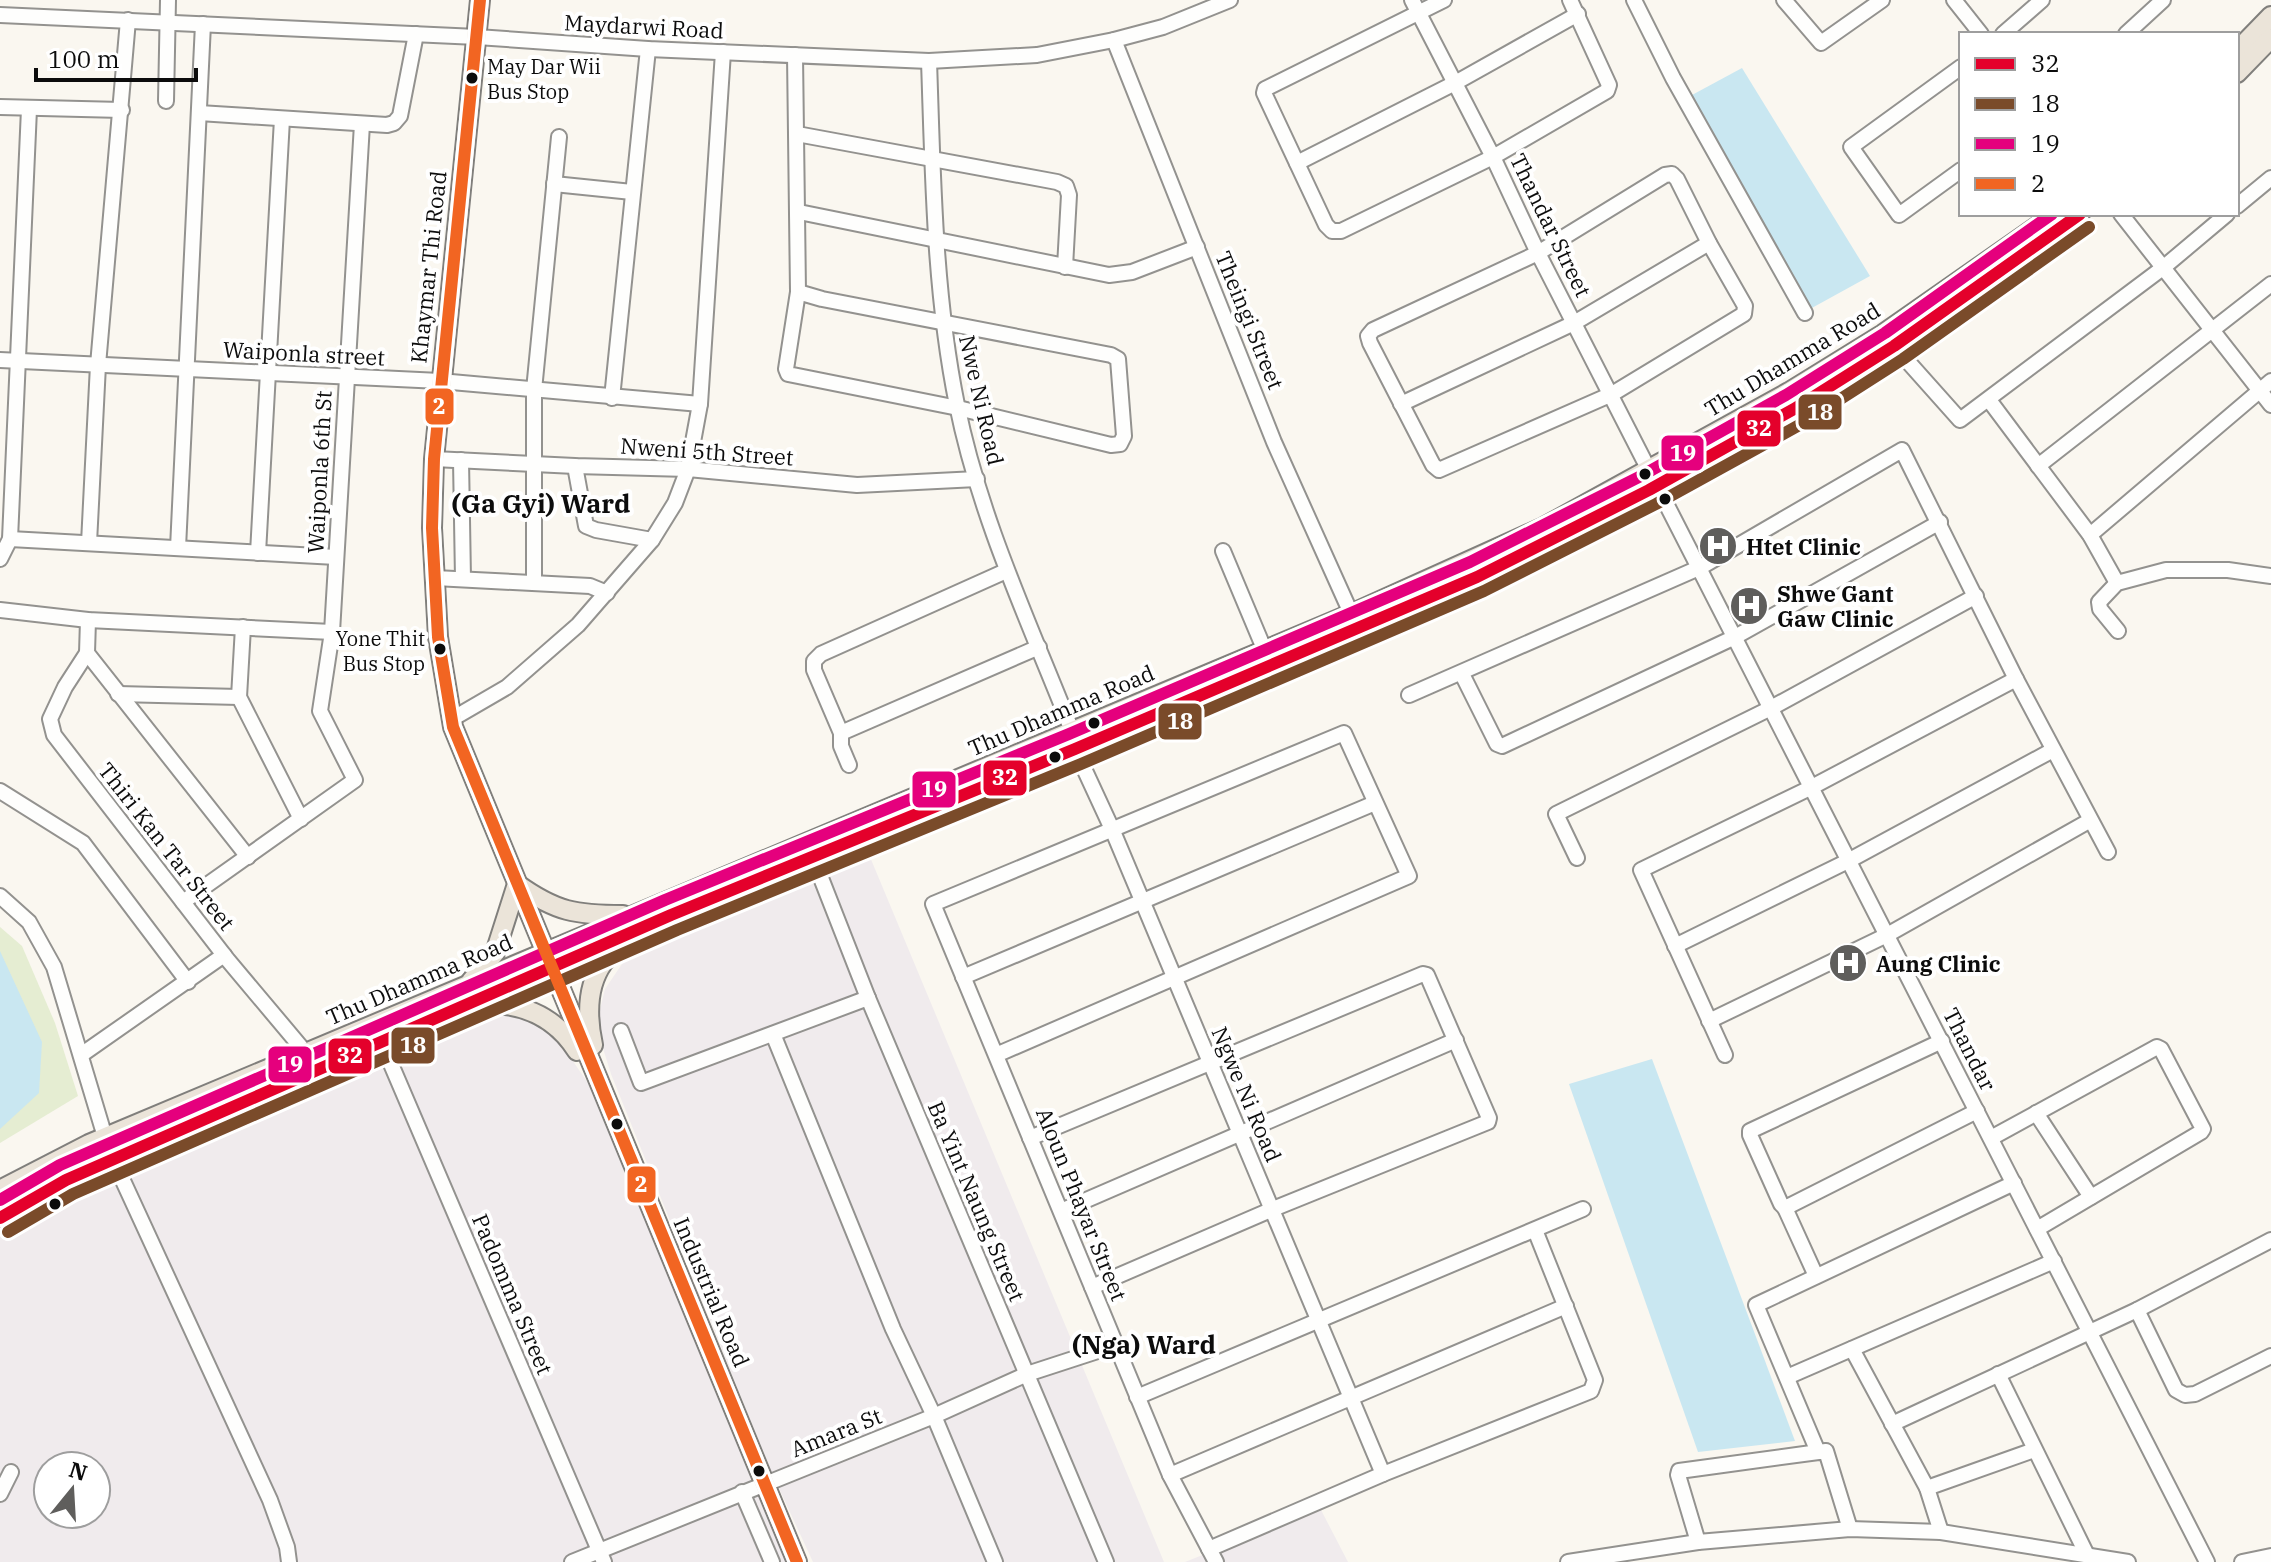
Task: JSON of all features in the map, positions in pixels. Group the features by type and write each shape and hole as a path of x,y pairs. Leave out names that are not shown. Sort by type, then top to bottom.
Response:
{"main road":[{"name":"Khaymar Thi Road","path":"480,0 434,459 432,528 438,637 452,719 548,959"},
{"path":"2239,49 2271,16"},
{"path":"2239,71 2271,38"},
{"name":"Thu Dhamma Road","path":"1653,478 1883,334 2052,216"},
{"name":"Thu Dhamma Road","path":"0,1218 66,1180 382,1043 467,996 548,959 1354,622 1544,527 1653,478 1794,409 1894,346 2077,216"},
{"name":"Thu Dhamma Road","path":"636,922 812,855 1074,740 1265,651 1354,622"},
{"path":"603,1094 565,1032 537,1014 467,996 495,953 517,884 543,903 585,915 636,922"},
{"path":"603,1094 588,1023 590,991 603,962 636,922"},
{"name":"Industrial Road","path":"548,959 797,1562"},
{"name":"Thu Dhamma Road","path":"0,1190 105,1137 303,1054 467,996"}],"street":[{"path":"166,101 168,0"},
{"name":"Maydarwi Road","path":"0,15 929,61 1037,55 1114,40 1163,27 1230,0"},
{"path":"1444,0 1416,7 1268,87 1264,93 1326,225 1332,231 1341,231 1493,157 1607,91 1609,85 1570,0"},
{"path":"1634,0 1673,78 1805,313"},
{"path":"1784,0 1821,43 1882,0"},
{"path":"1954,0 1979,32"},
{"path":"2005,32 2042,0"},
{"path":"2128,32 2163,0"},
{"name":"Thandar Street","path":"1416,7 1653,478"},
{"path":"1297,163 1455,83 1578,14"},
{"path":"89,543 98,365 128,20"},
{"path":"178,548 203,24"},
{"path":"199,113 362,124 394,123 400,116 416,34"},
{"name":"Theingi Street","path":"1114,40 1274,442 1354,622"},
{"path":"612,398 648,49"},
{"path":"452,719 507,687 585,616 652,540 675,503 688,469 700,404 723,52"},
{"path":"795,55 798,292 786,364 788,374 958,408 1111,445 1120,444 1124,436 1118,359 1111,355 798,292"},
{"name":"Nwe Ni Road","path":"929,61 935,238 942,322 958,408 1006,571 1074,740"},
{"path":"1959,68 1851,147 1899,215 1959,171"},
{"path":"0,107 122,110"},
{"path":"0,559 10,539 29,109"},
{"path":"258,553 282,119"},
{"name":"Waiponla 6th St","path":"301,819 355,780 320,711 332,632 362,124"},
{"path":"797,134 1066,186 1069,195 1065,267"},
{"path":"534,583 534,390 559,137"},
{"path":"1672,174 1677,179 1709,243 1745,306 1744,314 1612,394 1439,470 1433,465 1368,336 1373,330 1538,253 1665,175 1672,174"},
{"path":"2239,204 2271,178"},
{"path":"554,184 632,192"},
{"path":"799,212 1109,275 1132,272 1197,247"},
{"path":"2123,216 2213,330 2265,385 2271,405"},
{"path":"1894,346 1960,420 2164,267 2225,216"},
{"path":"1401,404 1574,323 1709,243"},
{"path":"2038,466 2271,284"},
{"name":"Waiponla street","path":"0,360 440,381 700,404"},
{"path":"2090,535 2265,385"},
{"path":"1989,400 2090,535 2117,583"},
{"path":"1409,695 1699,568 1902,450 2016,679 2108,852"},
{"name":"Nweni 5th Street","path":"434,459 688,469 857,485 977,479"},
{"path":"461,460 463,579"},
{"path":"575,466 586,526 652,540"},
{"name":"Thandar","path":"1653,478 2207,1562"},
{"path":"1462,674 1498,746 1735,637 1940,522"},
{"path":"10,539 336,557"},
{"path":"1223,551 1265,651"},
{"path":"2118,631 2100,609 2099,602 2117,583 2166,570 2228,570 2271,576"},
{"path":"849,765 841,746 841,733 814,670 814,661 821,654 1006,571"},
{"path":"435,578 580,585 607,593"},
{"path":"580,585 585,616"},
{"path":"1577,858 1556,814 1771,708 1976,596"},
{"path":"0,610 88,620 332,632"},
{"path":"88,620 87,653 248,857"},
{"path":"183,902 301,819 239,697 243,627"},
{"path":"841,733 1039,647"},
{"name":"Thiri Kan Tar Street","path":"87,653 65,687 50,719 54,735 303,1054"},
{"path":"1725,1055 1641,870 1810,788 2016,679"},
{"path":"118,694 239,697"},
{"path":"996,1055 1409,876 1343,732 1112,829"},
{"name":"Ngwe Ni Road","path":"1074,740 1383,1474"},
{"path":"1675,946 1848,861 2053,750"},
{"path":"0,791 83,843 188,982"},
{"path":"963,977 1375,803"},
{"path":"1709,1021 1887,935 2089,821"},
{"name":"Aloun Phayar Street","path":"1112,829 933,904 1170,1475 1212,1555"},
{"name":"Ba Yint Naung Street","path":"812,855 868,998 1106,1562"},
{"path":"0,896 29,922 54,967 105,1137"},
{"path":"81,1055 224,955"},
{"path":"1030,1138 1425,974 1456,1040 1489,1120 1092,1287"},
{"path":"621,1031 641,1083 868,998"},
{"path":"773,1034 893,1329 934,1416 995,1562"},
{"path":"1061,1211 1456,1040"},
{"path":"1816,1276 1750,1131 1942,1041"},
{"name":"Padomma Street","path":"382,1043 601,1557"},
{"path":"1991,1138 2157,1047 2161,1049 2203,1131 2037,1229"},
{"path":"1785,1208 1977,1111"},
{"path":"2036,1113 2091,1197"},
{"path":"113,1159 270,1500 287,1547 289,1562"},
{"path":"1818,1452 1756,1305 2014,1183"},
{"path":"1137,1397 1583,1209"},
{"path":"1212,1555 1383,1474 1591,1391 1595,1380 1535,1230"},
{"path":"1892,1424 2137,1310 2271,1240"},
{"path":"1787,1377 2054,1261"},
{"path":"1170,1475 1566,1306"},
{"path":"2137,1310 2176,1390 2185,1395 2195,1394 2271,1356"},
{"name":"Amara St","path":"572,1562 601,1557 742,1492 934,1416 1027,1374 1116,1345"},
{"path":"1852,1349 1927,1488 1941,1532"},
{"path":"1998,1374 2087,1555"},
{"path":"1927,1488 2034,1450"},
{"path":"1698,1542 1679,1471 1818,1452 1828,1453 1850,1529"},
{"path":"0,1494 11,1472"},
{"path":"742,1492 772,1562"},
{"path":"1568,1562 1698,1542 1850,1529 1941,1532 2128,1562"},
{"path":"2242,1562 2271,1556"}],"shaded area":[{"path":"865,845 1164,1562 813,1562 770,1469 611,1074 596,1026 605,989 624,961 684,929"},
{"path":"496,1010 533,1021 559,1041 588,1083 788,1562 0,1562 0,1233 74,1187 137,1165 462,1014"},
{"path":"1320,1508 1348,1562 1185,1562"}],"green space":[{"path":"0,927 22,946 55,1023 78,1096 0,1143"}],"water":[{"path":"1742,68 1870,276 1810,309 1692,95"},
{"path":"0,951 42,1042 39,1093 0,1129"},
{"path":"1652,1059 1795,1441 1698,1452 1569,1084"}],"transit line":[{"name":"2","path":"480,0 434,459 432,528 438,637 453,727 797,1562"},
{"name":"19","path":"0,1200 60,1165 665,900 1069,734 1470,562 1641,476 1786,395 1885,333 2049,216"},
{"name":"32","path":"0,1218 66,1180 671,915 1075,749 1477,577 1649,490 1794,409 1894,346 2077,216"},
{"name":"18","path":"8,1232 73,1194 677,930 1081,764 1484,591 1656,504 1803,423 1903,359 2089,227"}],"place":[{"name":"May Dar Wii Bus Stop","path":"472,78"},
{"name":"Htet Clinic","path":"1718,546"},
{"name":"Shwe Gant Gaw Clinic","path":"1749,606"},
{"name":"Yone Thit Bus Stop","path":"440,649"},
{"name":"Aung Clinic","path":"1848,963"}],"district":[{"name":"(Ga Gyi) Ward","path":"541,503"},
{"name":"(Nga) Ward","path":"1144,1344"}]}
